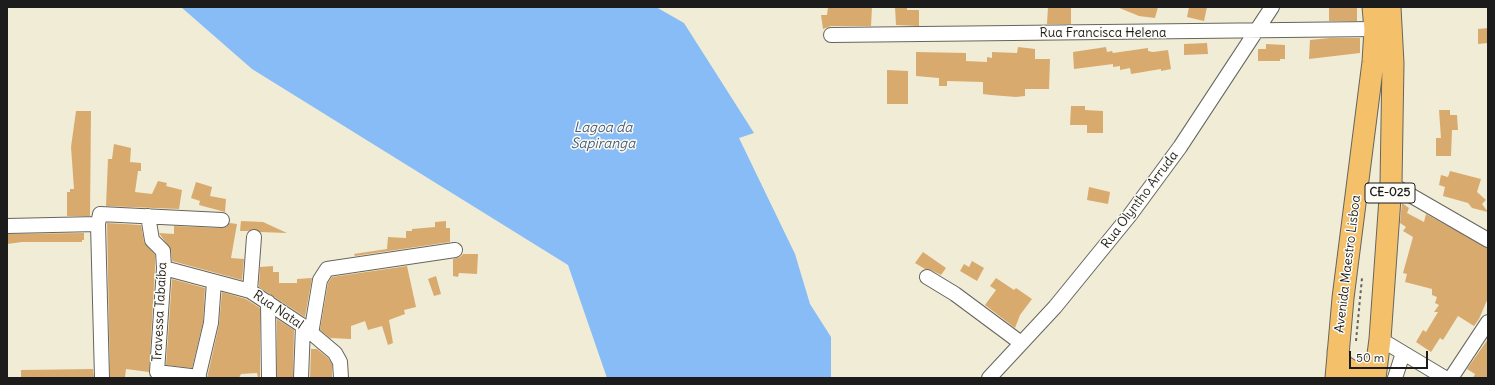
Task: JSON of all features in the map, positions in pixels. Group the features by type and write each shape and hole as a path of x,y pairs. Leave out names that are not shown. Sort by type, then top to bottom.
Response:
{"highway":[{"name":"Avenida Maestro Lisboa","path":"1336,378 1343,298 1373,62 1375,29 1373,7"},
{"name":"CE-025","path":"1376,370 1380,339 1391,184 1393,70 1390,7"},
{"path":"1338,352 1341,364 1353,372 1376,370"}],"street":[{"name":"Rua Olyntho Arruda","path":"989,378 1055,307 1130,215 1180,147 1272,7"},
{"name":"Rua Francisca Helena","path":"831,35 1256,32 1375,29"},
{"path":"1391,184 1488,240"},
{"path":"102,378 98,224 100,214 222,220"},
{"name":"Travessa Tabaíba","path":"148,216 152,240 163,251 164,268 157,372 198,378"},
{"path":"7,226 98,224"},
{"path":"250,291 254,237"},
{"path":"301,378 307,330 320,280 327,269 455,250"},
{"name":"Rua Natal","path":"164,268 250,291 268,302 307,330 338,356 341,378"},
{"path":"927,277 955,294 1021,343"},
{"path":"198,378 211,323 214,282"},
{"path":"268,302 269,378"},
{"path":"1451,378 1488,322"},
{"path":"1380,339 1445,378"},
{"path":"1395,378 1403,353"}],"water":[{"name":"Lagoa da Sapiranga","path":"181,7 656,7 684,23 754,133 739,138 795,254 810,304 831,337 831,378 607,378 568,265 252,69"}],"building":[{"path":"828,7 872,7 871,26 831,26 823,29 821,15 827,15"},
{"path":"895,7 907,7 907,10 919,10 919,26 896,25"},
{"path":"1048,7 1071,7 1071,24 1047,24"},
{"path":"1117,7 1158,7 1155,18 1139,16"},
{"path":"1189,7 1207,7 1204,21 1187,17"},
{"path":"1329,7 1357,7 1357,21 1329,21"},
{"path":"1488,28 1488,43 1478,44 1478,29"},
{"path":"1360,38 1360,53 1309,59 1310,40"},
{"path":"1207,43 1208,54 1184,55 1184,44"},
{"path":"1266,44 1285,45 1285,59 1280,59 1280,61 1258,61 1258,49 1266,49"},
{"path":"1018,47 1035,49 1035,59 1050,59 1049,89 1025,89 1025,96 1016,97 991,95 983,94 983,82 947,81 947,86 939,86 939,78 916,76 916,52 966,53 966,61 987,62 987,57 992,58 992,52 1017,53"},
{"path":"1106,47 1107,52 1112,51 1113,53 1148,48 1148,51 1153,52 1168,50 1171,69 1161,71 1161,69 1131,74 1130,68 1120,70 1120,66 1113,67 1113,64 1074,69 1073,52"},
{"path":"887,70 908,71 908,104 887,104"},
{"path":"1071,106 1085,106 1085,110 1103,111 1103,133 1087,133 1087,125 1070,125"},
{"path":"1439,110 1450,110 1450,115 1457,115 1458,130 1452,130 1451,156 1436,156 1436,138 1441,138"},
{"path":"76,111 91,111 90,216 67,216 67,192 70,192 70,189 74,189 71,147"},
{"path":"114,144 131,148 130,162 141,163 141,171 138,171 135,192 152,194 158,181 167,183 166,186 182,190 179,209 106,206 108,159 112,159"},
{"path":"1450,171 1481,179 1477,192 1486,200 1482,204 1488,212 1472,208 1468,203 1443,196 1445,187 1439,185 1441,175 1448,177"},
{"path":"196,182 212,187 210,196 226,199 225,212 199,205 200,201 191,198"},
{"path":"1089,187 1110,192 1108,204 1087,200"},
{"path":"1402,203 1409,208 1407,213 1424,222 1426,214 1488,248 1488,298 1479,319 1474,326 1458,316 1443,340 1440,338 1431,352 1416,342 1423,330 1426,332 1438,312 1434,312 1439,305 1435,303 1437,297 1432,295 1432,289 1405,282 1407,274 1403,273 1413,237 1403,231 1406,227 1400,223"},
{"path":"241,221 263,222 287,233 260,232 254,229 240,231"},
{"path":"446,221 446,228 450,228 450,242 355,256 354,254 387,249 388,237 406,238 406,231 435,227 435,222"},
{"path":"107,223 141,225 144,242 155,255 149,372 126,369 125,377 123,378 110,378"},
{"path":"230,223 237,224 231,258 244,259 242,280 172,261 171,250 159,233 174,234 174,226 222,228 226,227"},
{"path":"84,233 84,240 82,240 82,242 22,242 7,244 7,234"},
{"path":"923,252 946,268 941,275 925,269 915,263"},
{"path":"463,254 478,254 477,274 459,273 458,277 453,276 453,259 460,257"},
{"path":"972,261 984,268 977,281 960,271 964,264 969,267"},
{"path":"273,266 273,272 279,272 279,283 297,283 297,279 312,278 305,317 259,287 260,267"},
{"path":"407,266 416,307 404,310 405,314 389,320 393,343 388,345 382,326 368,330 365,321 351,326 351,339 330,338 320,330 328,283 332,277"},
{"path":"436,276 441,294 434,296 428,279"},
{"path":"996,278 1014,290 1016,288 1032,299 1020,315 1015,328 985,305 996,290 990,286"},
{"path":"172,279 205,288 203,322 192,368 166,365"},
{"path":"222,292 246,299 260,308 260,378 258,378 257,373 241,374 239,378 207,378 219,325"},
{"path":"277,319 294,330 293,378 277,378"},
{"path":"1488,339 1488,378 1473,378 1475,374 1467,369"},
{"path":"311,349 317,349 328,358 332,364 332,378 310,378"},
{"path":"93,369 94,378 21,378 21,370"}]}
